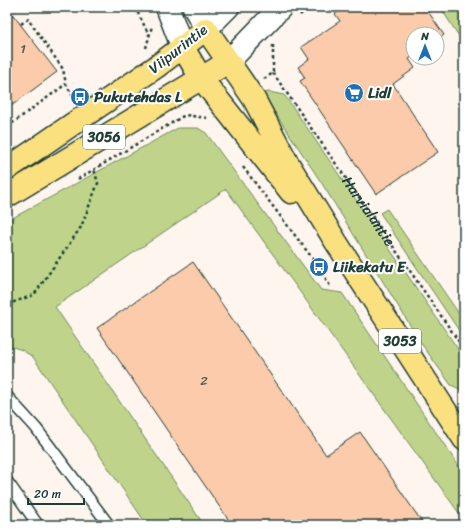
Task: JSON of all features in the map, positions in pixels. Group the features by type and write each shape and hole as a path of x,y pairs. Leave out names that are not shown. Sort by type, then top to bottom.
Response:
{"main road":[{"name":"3053","path":"167,7 182,46 201,78 306,210 336,242"},
{"path":"194,7 206,29 228,62"},
{"name":"Viipurintie","path":"7,169 156,67 206,29 228,7"},
{"name":"3056","path":"7,196 228,62 289,13"},
{"name":"3053","path":"228,62 254,99 287,162 336,242 464,439"}],"lane":[{"path":"7,396 36,428 109,525"},
{"path":"7,481 38,525"}],"path":[{"path":"135,7 149,35"},
{"path":"289,13 308,7"},
{"path":"21,24 28,19 63,69 66,84 75,100"},
{"name":"Harvialantie","path":"277,41 273,45 273,73 464,349"},
{"path":"7,127 66,84"},
{"path":"185,115 206,118 211,124"},
{"path":"239,162 319,267 330,286"},
{"path":"7,303 34,295 81,227 98,182 94,170"}],"green space":[{"path":"440,7 464,7 464,44"},
{"path":"269,92 284,95 288,100 464,358 464,391 451,385 423,346 321,182 262,93"},
{"path":"178,128 198,128 206,133 321,290 342,293 464,474 464,520 226,189 55,307 204,525 147,525 33,357 22,350 7,345 7,221"},
{"path":"387,209 464,321 464,338 380,213"}],"building":[{"path":"7,7 57,72 7,109"},
{"name":"Lidl","path":"345,7 425,7 438,26 405,26 405,66 414,66 415,68 393,84 438,152 376,194 300,81 305,78 298,67 309,59 301,47 340,21 335,14"},
{"path":"193,262 326,455 360,432 424,525 232,525 97,328"}],"place":[{"name":"Lidl","path":"354,93"},
{"name":"Pukutehdas L","path":"80,97"},
{"name":"Liikekatu E","path":"319,267"}]}
